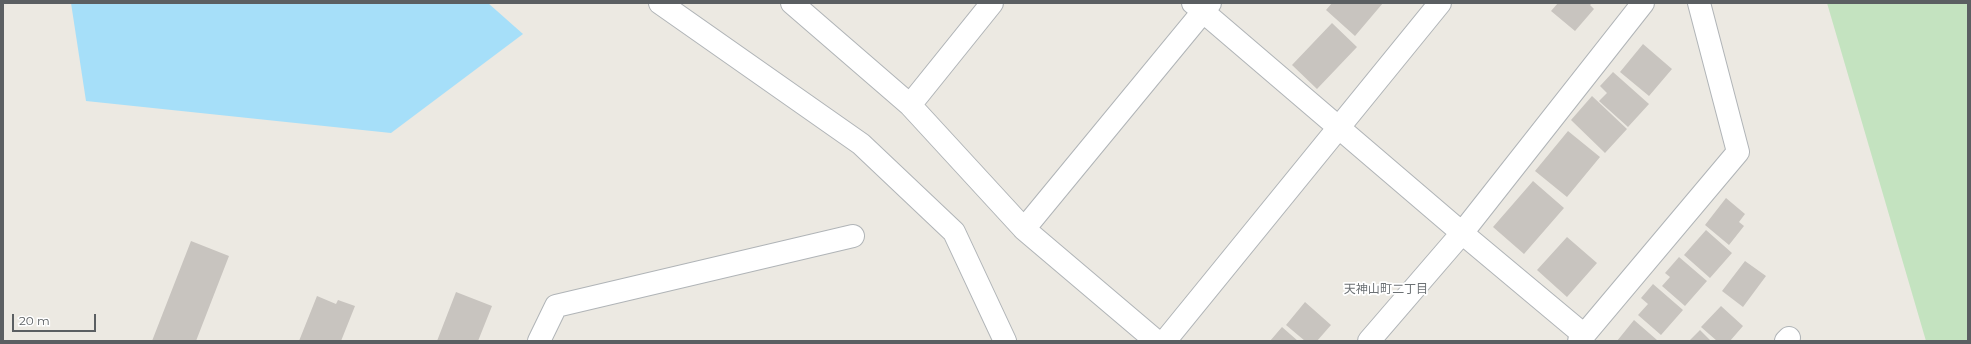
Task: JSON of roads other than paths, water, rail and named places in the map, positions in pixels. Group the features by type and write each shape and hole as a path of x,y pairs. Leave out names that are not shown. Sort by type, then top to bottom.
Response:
{"street":[{"path":"660,3 861,144 954,232 1005,341"},
{"path":"792,3 910,104 1024,229 1156,341"},
{"path":"910,104 992,3"},
{"path":"1165,341 1440,3"},
{"path":"1369,341 1462,233 1643,3"},
{"path":"1024,229 1202,6 1338,127 1462,233 1581,338 1738,152 1699,3"},
{"path":"539,341 556,306 853,236"},
{"path":"1786,341 1789,338 1790,341"}],"water":[{"path":"71,3 488,3 523,34 391,133 86,101"}],"district":[{"name":"天神山町二丁目","path":"1386,289"}]}
